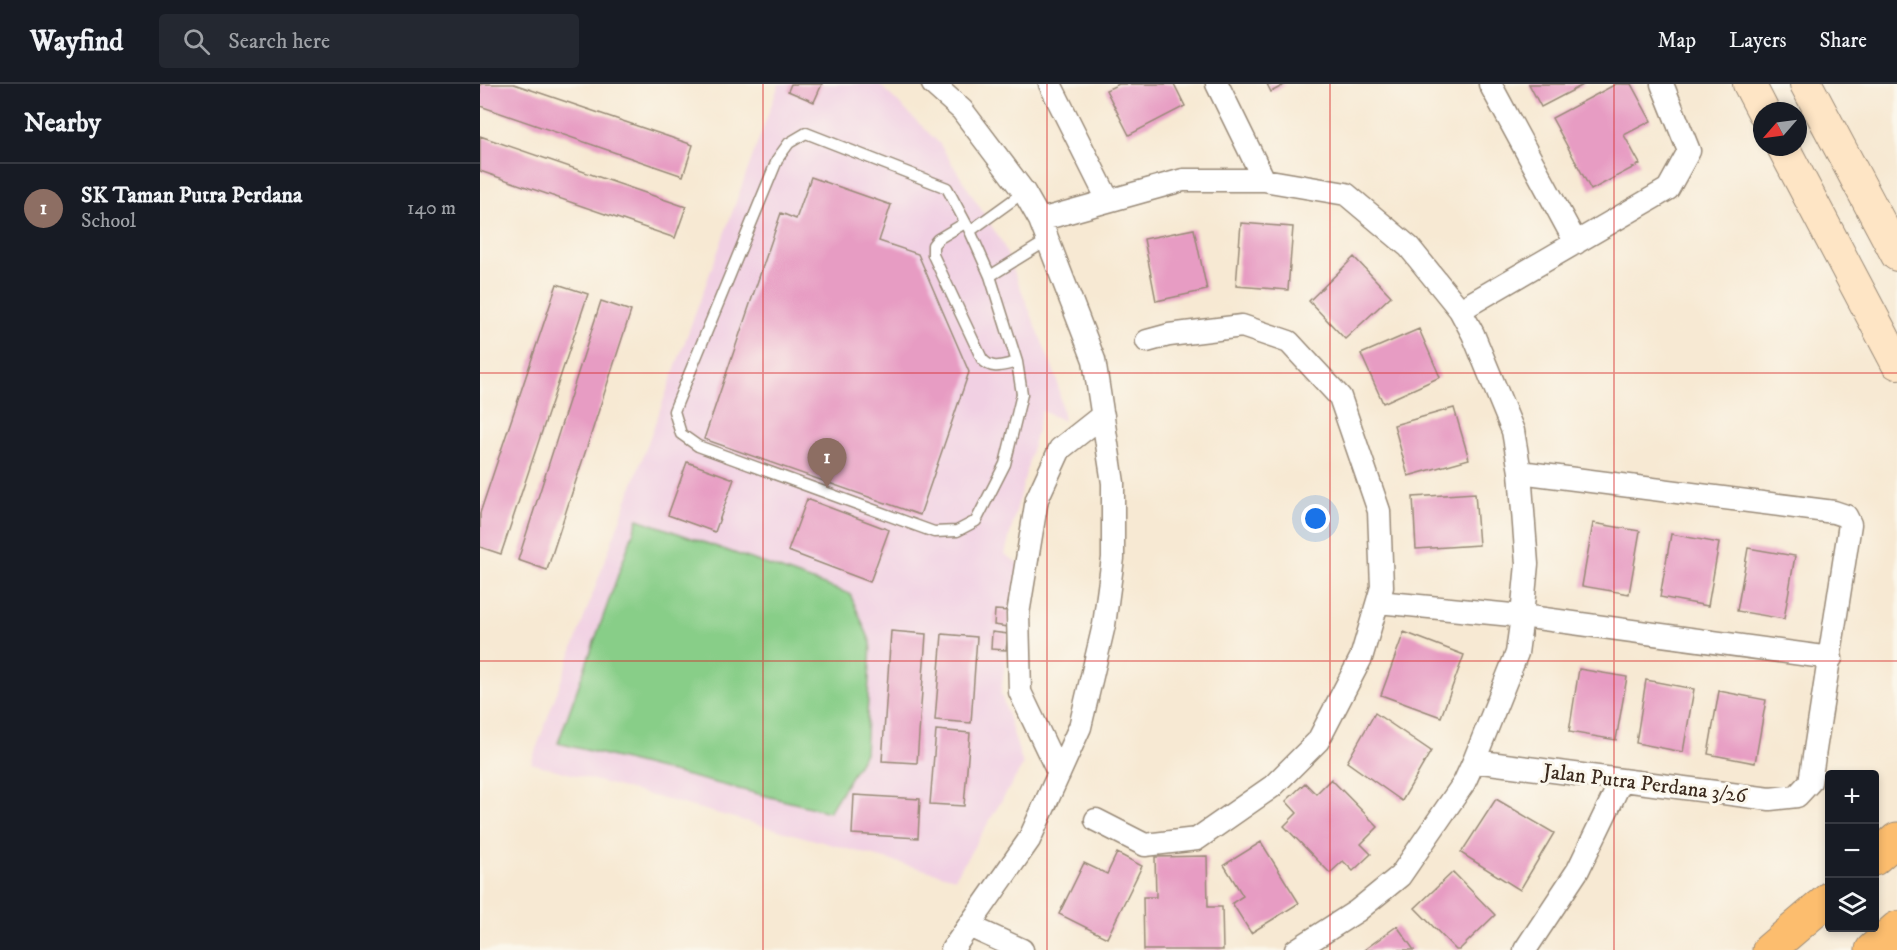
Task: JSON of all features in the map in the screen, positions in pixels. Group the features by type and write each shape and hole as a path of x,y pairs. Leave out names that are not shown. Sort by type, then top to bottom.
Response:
{"main road":[{"path":"1879,855 1897,839"},
{"path":"1769,950 1825,902"},
{"path":"1872,950 1897,928"}],"street":[{"path":"933,84 962,110 1024,192 1044,230 1094,360 1113,483 1113,558 1104,625 1080,727 1029,840 952,950"},
{"path":"1050,84 1108,200"},
{"path":"1217,84 1264,180"},
{"path":"1490,84 1576,243"},
{"path":"1461,310 1668,189 1689,151 1662,84"},
{"path":"1749,84 1758,102"},
{"path":"1806,84 1897,255"},
{"path":"1787,156 1897,363"},
{"path":"1044,230 1108,200 1183,180 1264,180 1346,194 1409,247 1461,310 1513,431 1520,472 1527,564 1522,616 1517,653 1474,761 1464,783 1400,876 1357,911 1296,950"},
{"path":"1096,820 1145,845 1197,839 1273,786 1318,741 1361,658 1382,587 1379,511 1340,397 1289,342 1242,326 1169,335 1147,341"},
{"path":"1059,774 1020,693 1018,615 1038,499 1060,448 1103,415"},
{"path":"1378,602 1522,616 1831,658 1850,524 1846,516 1834,512 1520,472"},
{"name":"Jalan Putra Perdana 3/26","path":"1474,761 1770,799 1797,796 1810,782 1831,658"},
{"path":"1525,950 1578,870 1621,781"},
{"path":"969,926 1022,950"}],"lane":[{"path":"806,133 947,188 990,276 1017,362 1023,394 1005,464 975,521 957,531 934,531 698,446 681,434 674,411 778,158 789,143 806,133"},
{"path":"1017,362 994,367 982,359 933,255 933,245 938,239 968,227 1024,192"},
{"path":"990,276 1044,230"}],"shaded area":[{"path":"779,84 879,84 939,143 1003,244 1057,379 1064,421 1042,411 1005,554 1019,564 1001,693 1023,765 955,878 531,763"}],"green space":[{"path":"638,519 850,594 871,643 865,753 829,812 558,743"}],"building":[{"path":"480,84 514,84 693,145 683,176 480,106"},
{"path":"791,84 822,84 814,102 788,91"},
{"path":"1119,84 1174,84 1185,106 1129,135 1106,90"},
{"path":"1267,84 1286,84 1271,92"},
{"path":"1529,84 1585,84 1541,107"},
{"path":"1616,84 1631,84 1651,121 1624,135 1640,164 1591,190 1552,118"},
{"path":"480,136 686,207 675,238 480,171"},
{"path":"811,177 891,205 879,241 918,254 969,372 920,515 704,439 781,213 796,219"},
{"path":"1241,223 1293,227 1288,290 1236,286"},
{"path":"1194,229 1207,290 1156,301 1144,239"},
{"path":"1354,257 1391,296 1345,339 1309,301"},
{"path":"557,284 588,294 501,554 480,547 480,513"},
{"path":"601,301 631,311 547,570 518,560"},
{"path":"1419,329 1440,377 1383,403 1361,354"},
{"path":"1454,408 1469,459 1408,476 1394,425"},
{"path":"687,462 734,479 715,532 668,515"},
{"path":"1475,493 1479,545 1416,549 1413,497"},
{"path":"807,499 889,530 870,582 788,551"},
{"path":"1593,523 1640,531 1629,594 1582,586"},
{"path":"1671,534 1719,543 1708,606 1660,597"},
{"path":"1748,548 1795,556 1784,619 1737,611"},
{"path":"995,610 1009,611 1008,627 994,625"},
{"path":"891,631 926,634 917,763 882,761"},
{"path":"992,632 1008,634 1006,650 991,649"},
{"path":"1404,632 1464,655 1441,717 1381,695"},
{"path":"942,634 977,637 971,723 935,720"},
{"path":"1579,669 1627,677 1616,740 1569,732"},
{"path":"1646,680 1694,689 1683,752 1636,743"},
{"path":"1719,691 1766,700 1755,763 1708,754"},
{"path":"1375,713 1431,751 1402,801 1347,762"},
{"path":"936,730 970,733 964,806 930,804"},
{"path":"1331,779 1378,827 1361,844 1371,854 1353,871 1343,861 1330,873 1284,826 1297,813 1286,801 1305,783 1316,794"},
{"path":"854,795 920,799 918,838 852,834"},
{"path":"1496,799 1554,833 1520,890 1461,853"},
{"path":"1261,842 1299,903 1251,933 1232,903 1243,896 1224,865"},
{"path":"1117,853 1142,866 1107,938 1059,914 1084,863 1107,874"},
{"path":"1207,856 1208,907 1222,907 1223,950 1144,950 1143,897 1156,897 1155,857"},
{"path":"1453,872 1495,915 1459,950 1456,950 1415,908"},
{"path":"1397,926 1414,950 1364,950"}],"place":[{"name":"SK Taman Putra Perdana","path":"827,488"}]}
